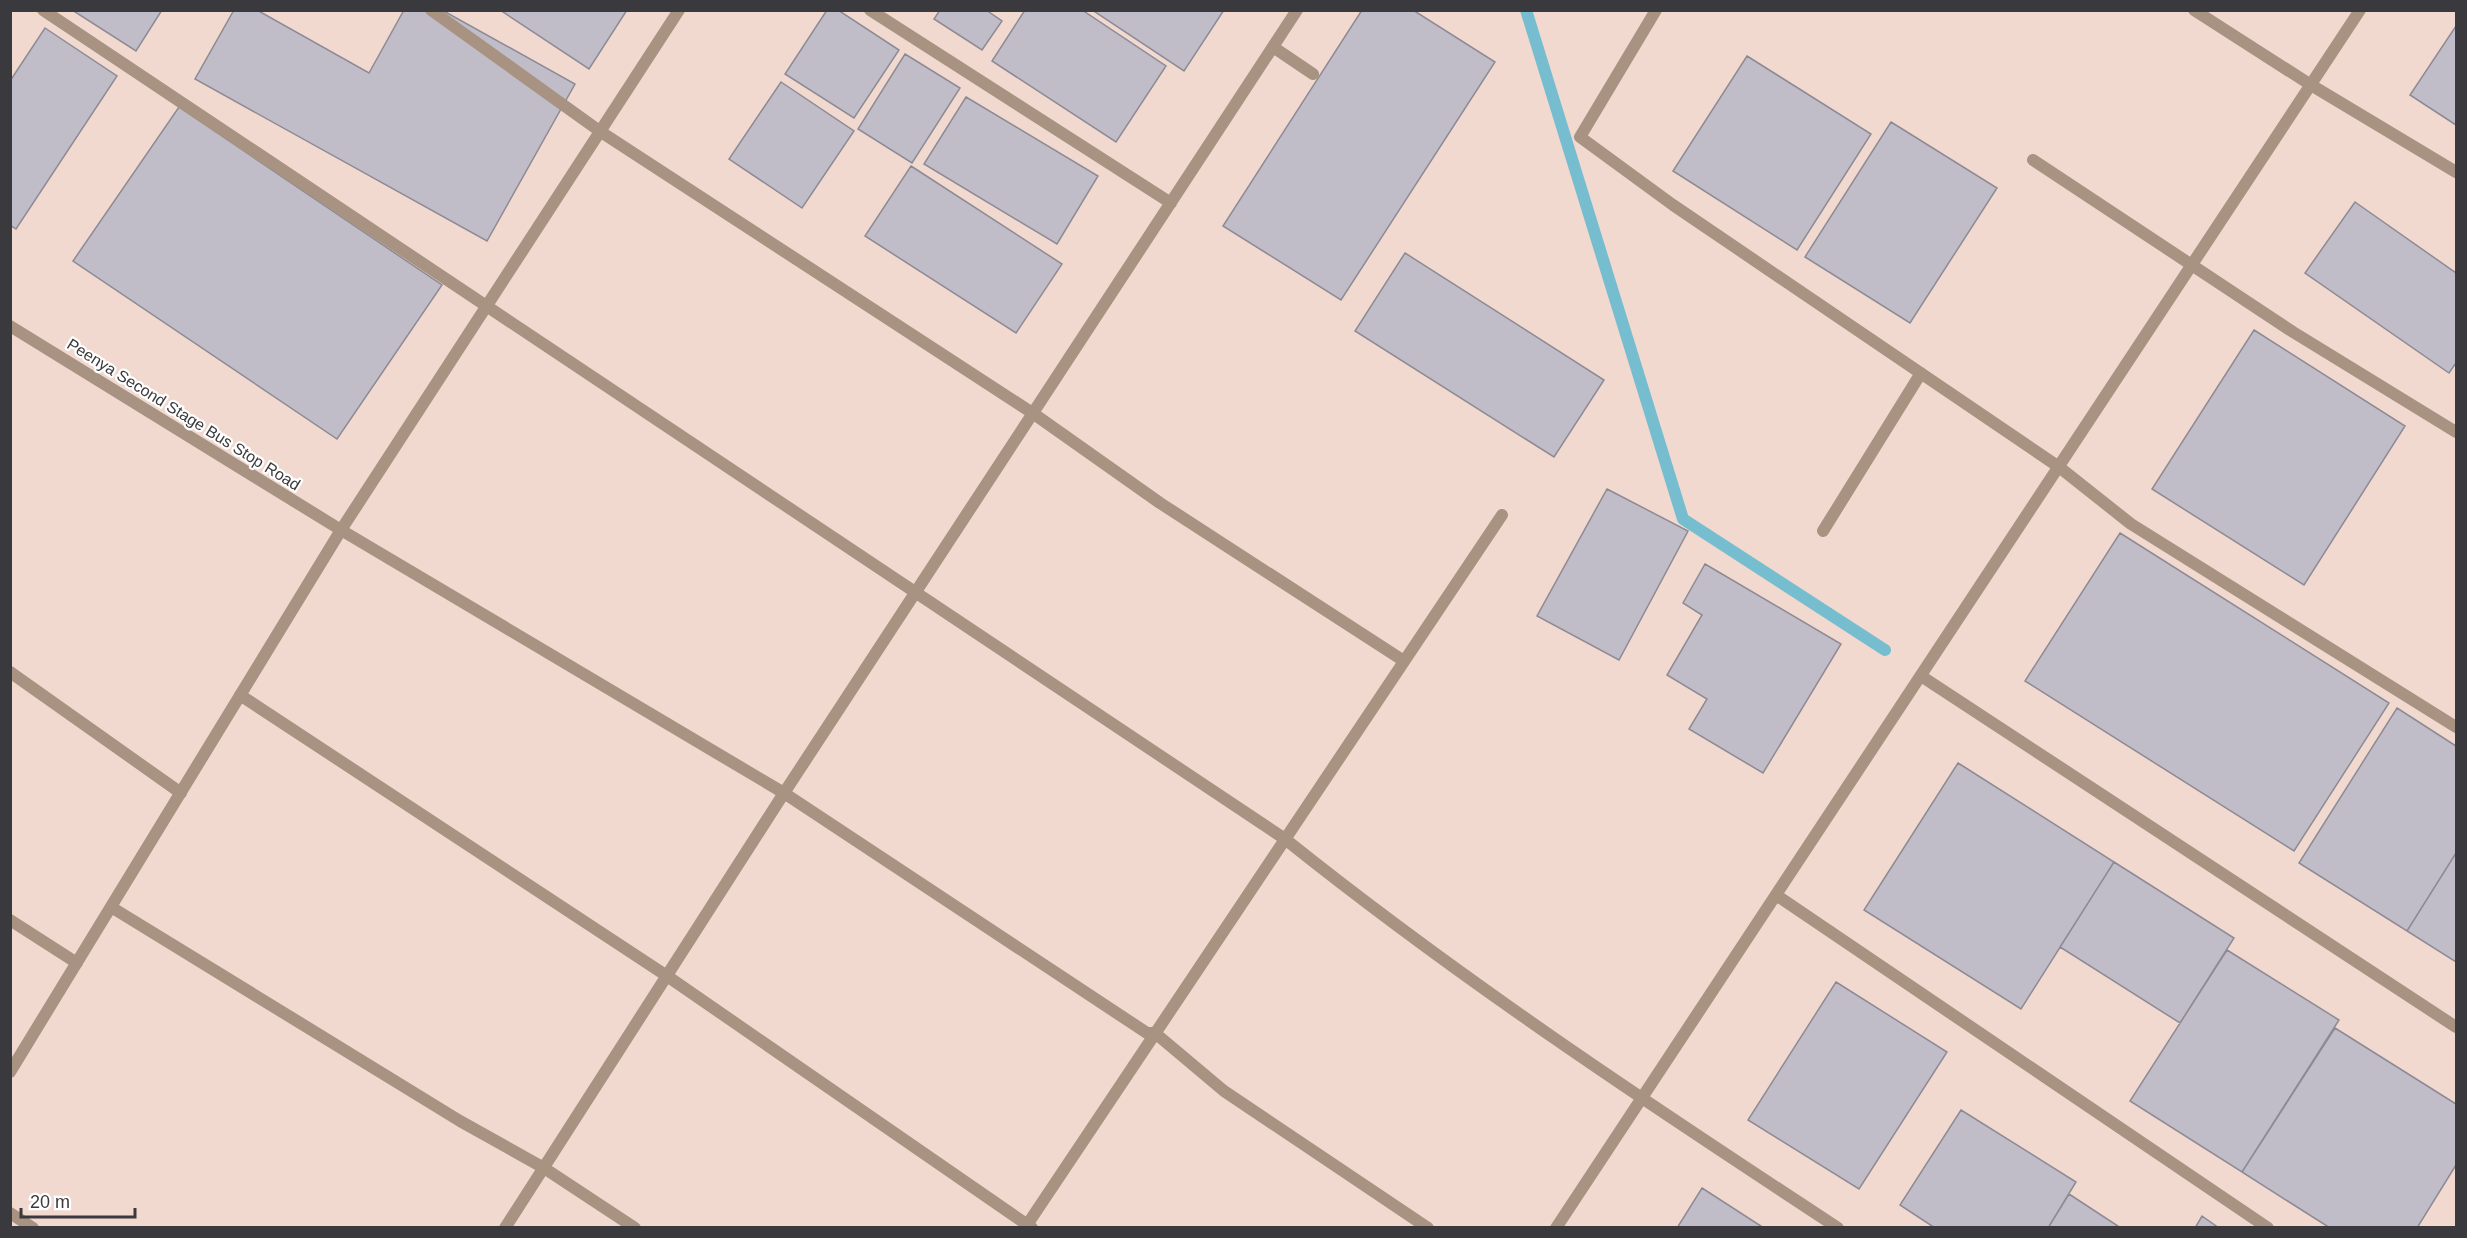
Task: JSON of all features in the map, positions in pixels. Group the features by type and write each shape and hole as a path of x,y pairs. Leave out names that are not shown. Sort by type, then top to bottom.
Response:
{"street":[{"path":"43,10 1285,839 1363,902 1641,1099 1838,1227"},
{"path":"431,10 601,132 1034,414 1160,503 1404,661"},
{"path":"10,1072 341,530 680,10"},
{"path":"870,10 1171,204"},
{"path":"505,1227 784,793 1297,10"},
{"path":"1656,10 1580,137 1673,205 2058,467 2131,524 2457,727"},
{"path":"2193,10 2311,85 2457,172"},
{"path":"1556,1227 2360,10"},
{"path":"1273,47 1313,74"},
{"path":"2033,160 2293,332 2457,432"},
{"name":"Peenya Second Stage Bus Stop Road","path":"10,326 341,530 784,793 1147,1033 1155,1033 1224,1091 1428,1227"},
{"path":"1823,531 1921,374"},
{"path":"240,695 667,976 1028,1226 1502,515"},
{"path":"10,672 181,793"},
{"path":"1921,676 2457,1027"},
{"path":"1776,895 2268,1227"},
{"path":"111,907 460,1121 544,1168 635,1227"},
{"path":"10,920 77,963"},
{"path":"10,1213 33,1227"}],"shaded area":[{"path":"11,11 2456,11 2456,1227 11,1227"}],"building":[{"path":"72,10 162,10 136,51"},
{"path":"234,10 257,10 369,73 404,10 442,10 575,84 487,241 195,79"},
{"path":"500,10 627,10 589,69"},
{"path":"827,10 838,10 899,50 854,118 785,74"},
{"path":"940,10 986,10 1002,21 982,50 934,19"},
{"path":"1025,10 1082,10 1166,66 1116,142 992,61"},
{"path":"1097,10 1224,10 1184,71 1095,12"},
{"path":"1362,10 1413,10 1495,62 1341,300 1223,226"},
{"path":"2456,26 2456,125 2410,95"},
{"path":"45,28 117,76 16,229 10,225 10,81"},
{"path":"905,54 960,88 912,163 858,129"},
{"path":"1747,56 1871,134 1797,250 1673,171"},
{"path":"781,82 854,131 802,208 729,159"},
{"path":"966,97 1098,176 1057,244 924,164"},
{"path":"179,107 442,285 337,439 73,261"},
{"path":"1891,122 1997,188 1910,323 1805,257"},
{"path":"911,166 1062,264 1016,333 865,236"},
{"path":"2355,202 2456,273 2456,363 2449,373 2305,273"},
{"path":"1405,253 1604,380 1554,457 1355,331"},
{"path":"2254,330 2405,426 2304,585 2152,489"},
{"path":"1607,489 1688,531 1619,660 1537,616"},
{"path":"2120,533 2389,703 2294,851 2025,681"},
{"path":"1705,564 1841,644 1763,773 1689,729 1707,699 1667,675 1702,615 1683,603"},
{"path":"2397,708 2456,746 2456,853 2407,931 2299,863"},
{"path":"1958,763 2114,862 2021,1009 1864,910"},
{"path":"2456,853 2456,962 2407,931"},
{"path":"2114,862 2234,938 2180,1023 2060,947"},
{"path":"2227,950 2339,1020 2242,1172 2130,1101"},
{"path":"1836,982 1947,1052 1859,1189 1748,1120"},
{"path":"2335,1028 2456,1104 2456,1165 2417,1228 2330,1228 2242,1172"},
{"path":"1961,1110 2076,1182 2048,1228 1935,1228 1900,1205"},
{"path":"1702,1188 1764,1228 1677,1228"},
{"path":"2069,1194 2121,1228 2048,1228"},
{"path":"2202,1216 2219,1228 2195,1228"}],"waterway":[{"path":"1526,10 1683,519 1885,650"}]}
